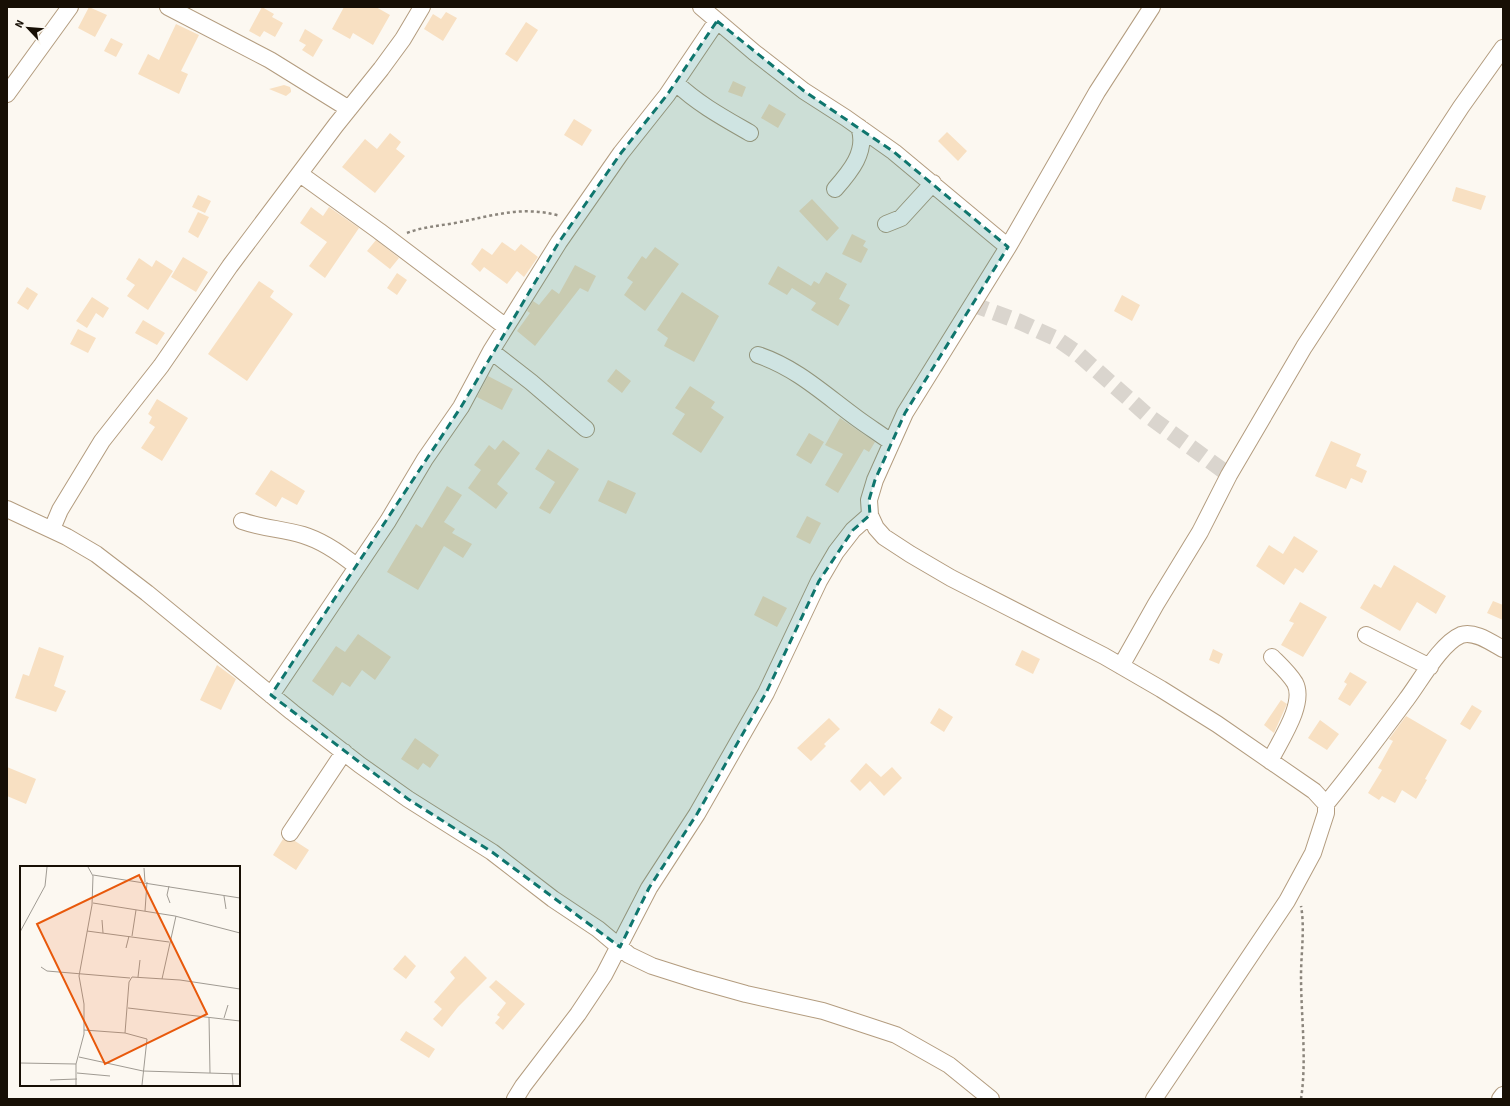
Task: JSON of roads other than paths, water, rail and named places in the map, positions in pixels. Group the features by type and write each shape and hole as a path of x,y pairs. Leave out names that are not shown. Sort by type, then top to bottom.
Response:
{"street":[{"path":"7,94 70,7"},
{"path":"168,7 270,60 349,109"},
{"path":"52,529 60,510 102,441 161,366 230,266 403,39 422,7"},
{"path":"701,7 755,53 804,91 859,127 933,184 1008,247"},
{"path":"1152,7 1097,92 1008,247 942,351 905,413 891,442 869,500 870,515 876,528 884,537 910,554 1121,666 1212,721 1314,791 1326,804"},
{"path":"271,695 356,566 388,521 426,459 461,407 491,351 574,220 621,153 676,83 717,21"},
{"path":"1121,666 1156,604 1200,532 1229,475 1304,347 1461,107 1503,48"},
{"path":"676,83 706,108 750,133"},
{"path":"835,189 849,173 860,154 862,133 859,127"},
{"path":"300,174 506,327"},
{"path":"886,224 901,218 933,184"},
{"path":"491,351 542,391 586,429"},
{"path":"758,355 774,360 793,370 891,442"},
{"path":"7,509 52,529 96,554 147,593 271,695 344,752 408,800 492,852 629,955 652,966 746,994 823,1011 896,1035 949,1065 991,1099"},
{"path":"515,1099 527,1080 578,1014 620,947 626,929 649,888 697,814 714,781 732,756 766,693 819,581 840,546 853,530 870,515"},
{"path":"242,521 265,528 303,535 332,548 356,566"},
{"path":"1154,1099 1287,901 1313,853 1326,813 1326,804 1430,667 1450,643 1461,635 1468,634 1480,637 1503,649"},
{"path":"1366,636 1430,667"},
{"path":"1270,761 1294,712 1297,695 1295,684 1286,670 1272,657"},
{"path":"290,833 344,752"},
{"path":"1500,1099 1503,1095"}],"tunnel":[{"path":"972,304 1020,322 1057,339 1076,352 1147,415 1229,475"}]}
